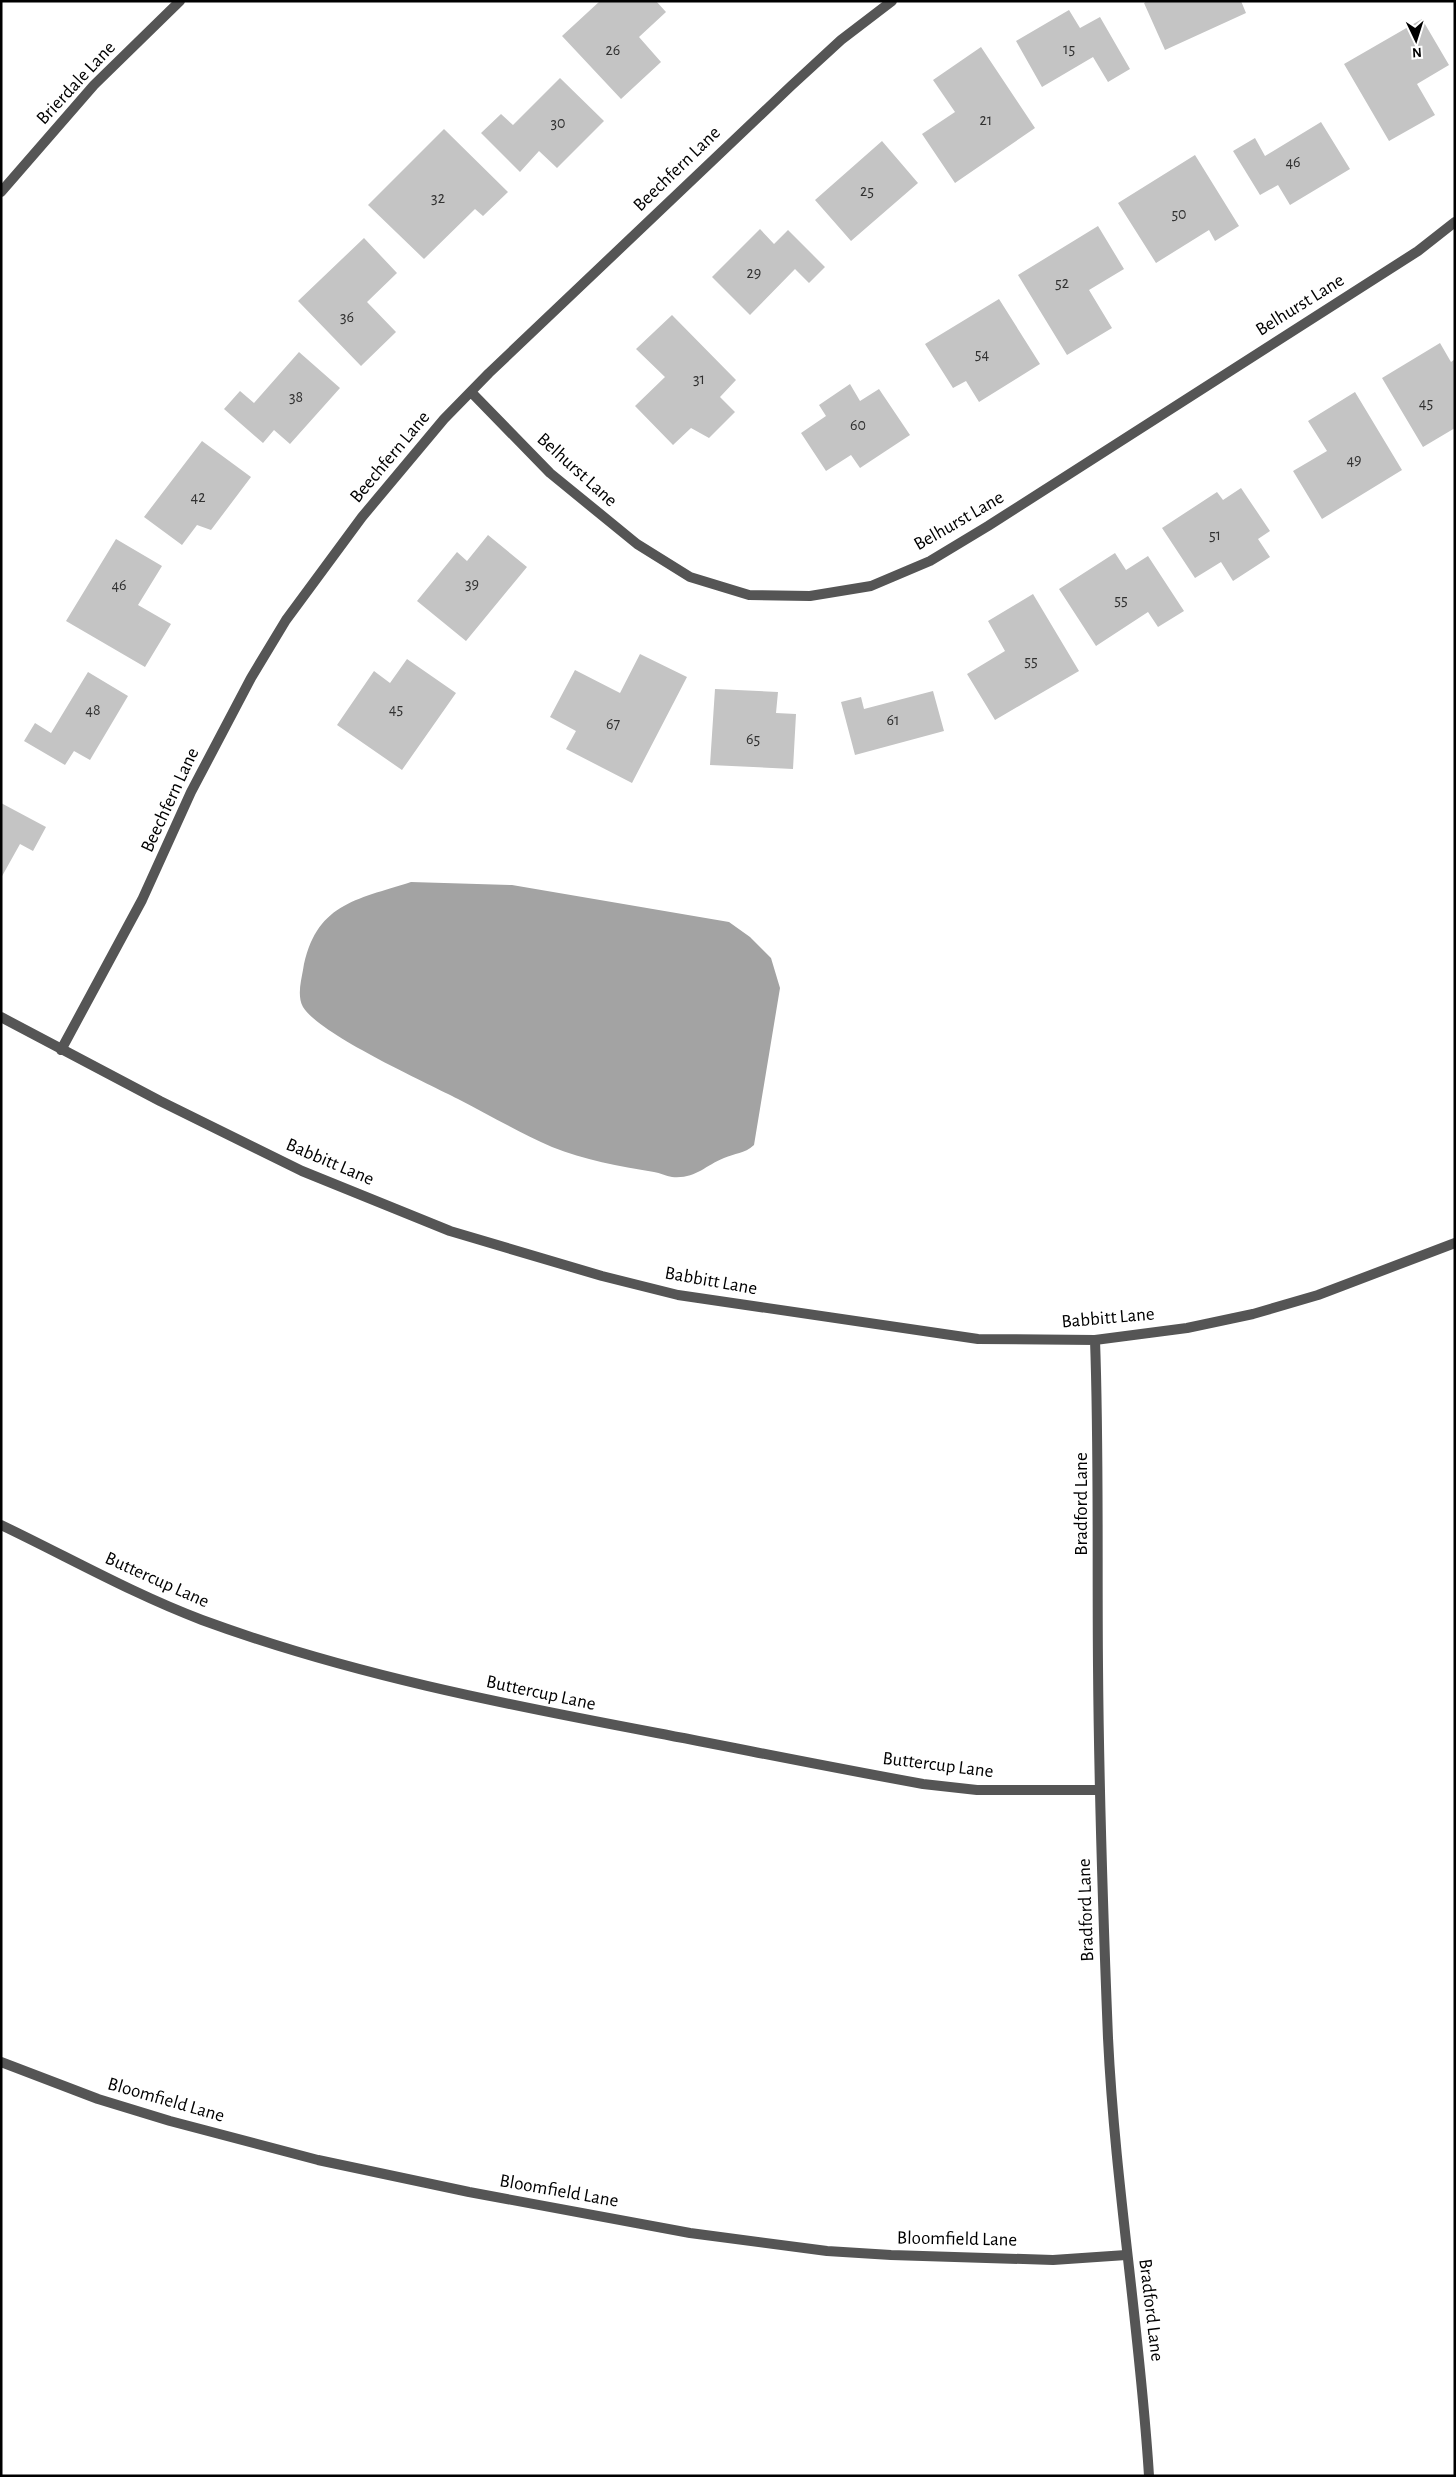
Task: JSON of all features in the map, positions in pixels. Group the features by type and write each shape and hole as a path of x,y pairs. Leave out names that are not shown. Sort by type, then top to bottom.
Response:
{"street":[{"name":"Brierdale Lane","path":"1,192 94,85 180,1"},
{"name":"Beechfern Lane","path":"61,1050 142,900 191,792 242,695 286,620 362,517 444,419 472,393 489,373 741,132 841,40 892,1"},
{"name":"Belhurst Lane","path":"472,393 550,473 637,544 690,577 749,594 810,596 871,586 930,561 988,526 1410,256 1455,222"},
{"name":"Babbitt Lane","path":"1,1017 160,1101 311,1175 450,1231 602,1276 678,1295 978,1340 1095,1340 1178,1329 1253,1314 1318,1295 1455,1243"},
{"name":"Bradford Lane","path":"1095,1340 1098,1420 1100,1790 1108,2038 1126,2255 1145,2412 1149,2476"},
{"name":"Buttercup Lane","path":"1,1525 126,1588 200,1619 275,1645 427,1686 579,1719 923,1784 977,1790 1100,1790"},
{"name":"Bloomfield Lane","path":"1,2062 98,2099 161,2119 318,2160 469,2192 690,2233 827,2251 891,2255 1052,2260 1126,2255"}],"shaded area":[{"path":"411,882 512,885 729,922 750,937 771,958 780,988 754,1145 743,1152 717,1161 694,1174 680,1177 670,1177 656,1172 577,1156 528,1136 374,1057 313,1018 301,1003 300,988 309,948 317,931 328,918 355,900"}],"building":[{"path":"600,1 656,1 666,12 639,37 661,62 621,99 562,36"},
{"path":"1147,1 1241,1 1246,13 1165,50 1144,3"},
{"path":"1069,10 1080,28 1100,17 1130,69 1108,82 1093,57 1042,87 1016,41"},
{"path":"1422,19 1449,65 1417,84 1435,115 1389,141 1344,64"},
{"path":"981,47 1035,128 955,183 922,134 955,112 933,80"},
{"path":"560,78 604,121 557,168 539,151 520,172 481,133 501,114 513,125"},
{"path":"1321,122 1350,169 1290,205 1278,185 1260,195 1233,151 1255,138 1265,156"},
{"path":"444,129 508,192 483,216 475,209 424,259 368,205"},
{"path":"882,141 918,183 851,241 815,200"},
{"path":"1195,155 1239,226 1215,241 1209,230 1156,263 1118,203"},
{"path":"1098,226 1124,269 1089,290 1112,328 1067,355 1018,275"},
{"path":"760,229 774,244 788,230 825,267 809,283 795,269 750,315 712,277"},
{"path":"364,238 397,273 367,302 396,332 361,366 298,301"},
{"path":"999,299 1040,364 979,402 966,381 953,388 925,344"},
{"path":"672,315 736,380 720,397 735,412 709,438 691,428 673,445 635,406 665,377 636,349"},
{"path":"1440,343 1451,362 1455,359 1455,428 1423,447 1382,378"},
{"path":"299,352 340,388 290,444 274,430 263,443 224,409 240,391 254,403"},
{"path":"850,384 860,401 879,389 910,435 860,468 851,455 826,471 801,433 826,416 819,405"},
{"path":"1355,392 1402,470 1322,519 1293,471 1327,451 1308,421"},
{"path":"202,441 251,477 211,530 197,525 182,545 144,517"},
{"path":"1241,488 1270,531 1258,539 1270,557 1233,581 1221,562 1195,578 1162,528 1217,492 1223,500"},
{"path":"488,535 527,567 466,641 417,601 457,552 467,561"},
{"path":"116,539 162,566 138,605 171,624 145,667 66,621"},
{"path":"1115,553 1126,570 1148,556 1184,611 1158,627 1148,612 1096,646 1059,589"},
{"path":"1033,594 1079,671 995,720 967,674 1005,651 988,621"},
{"path":"640,654 687,677 632,783 566,749 576,731 550,717 575,670 620,693"},
{"path":"407,659 456,693 402,770 337,725 374,671 390,683"},
{"path":"88,672 128,696 90,760 74,751 65,765 24,741 35,723 51,733"},
{"path":"715,689 778,692 776,713 796,714 793,769 710,765"},
{"path":"933,691 944,731 855,755 841,702 861,697 864,709"},
{"path":"1,803 46,827 33,851 20,844 1,878"}]}
